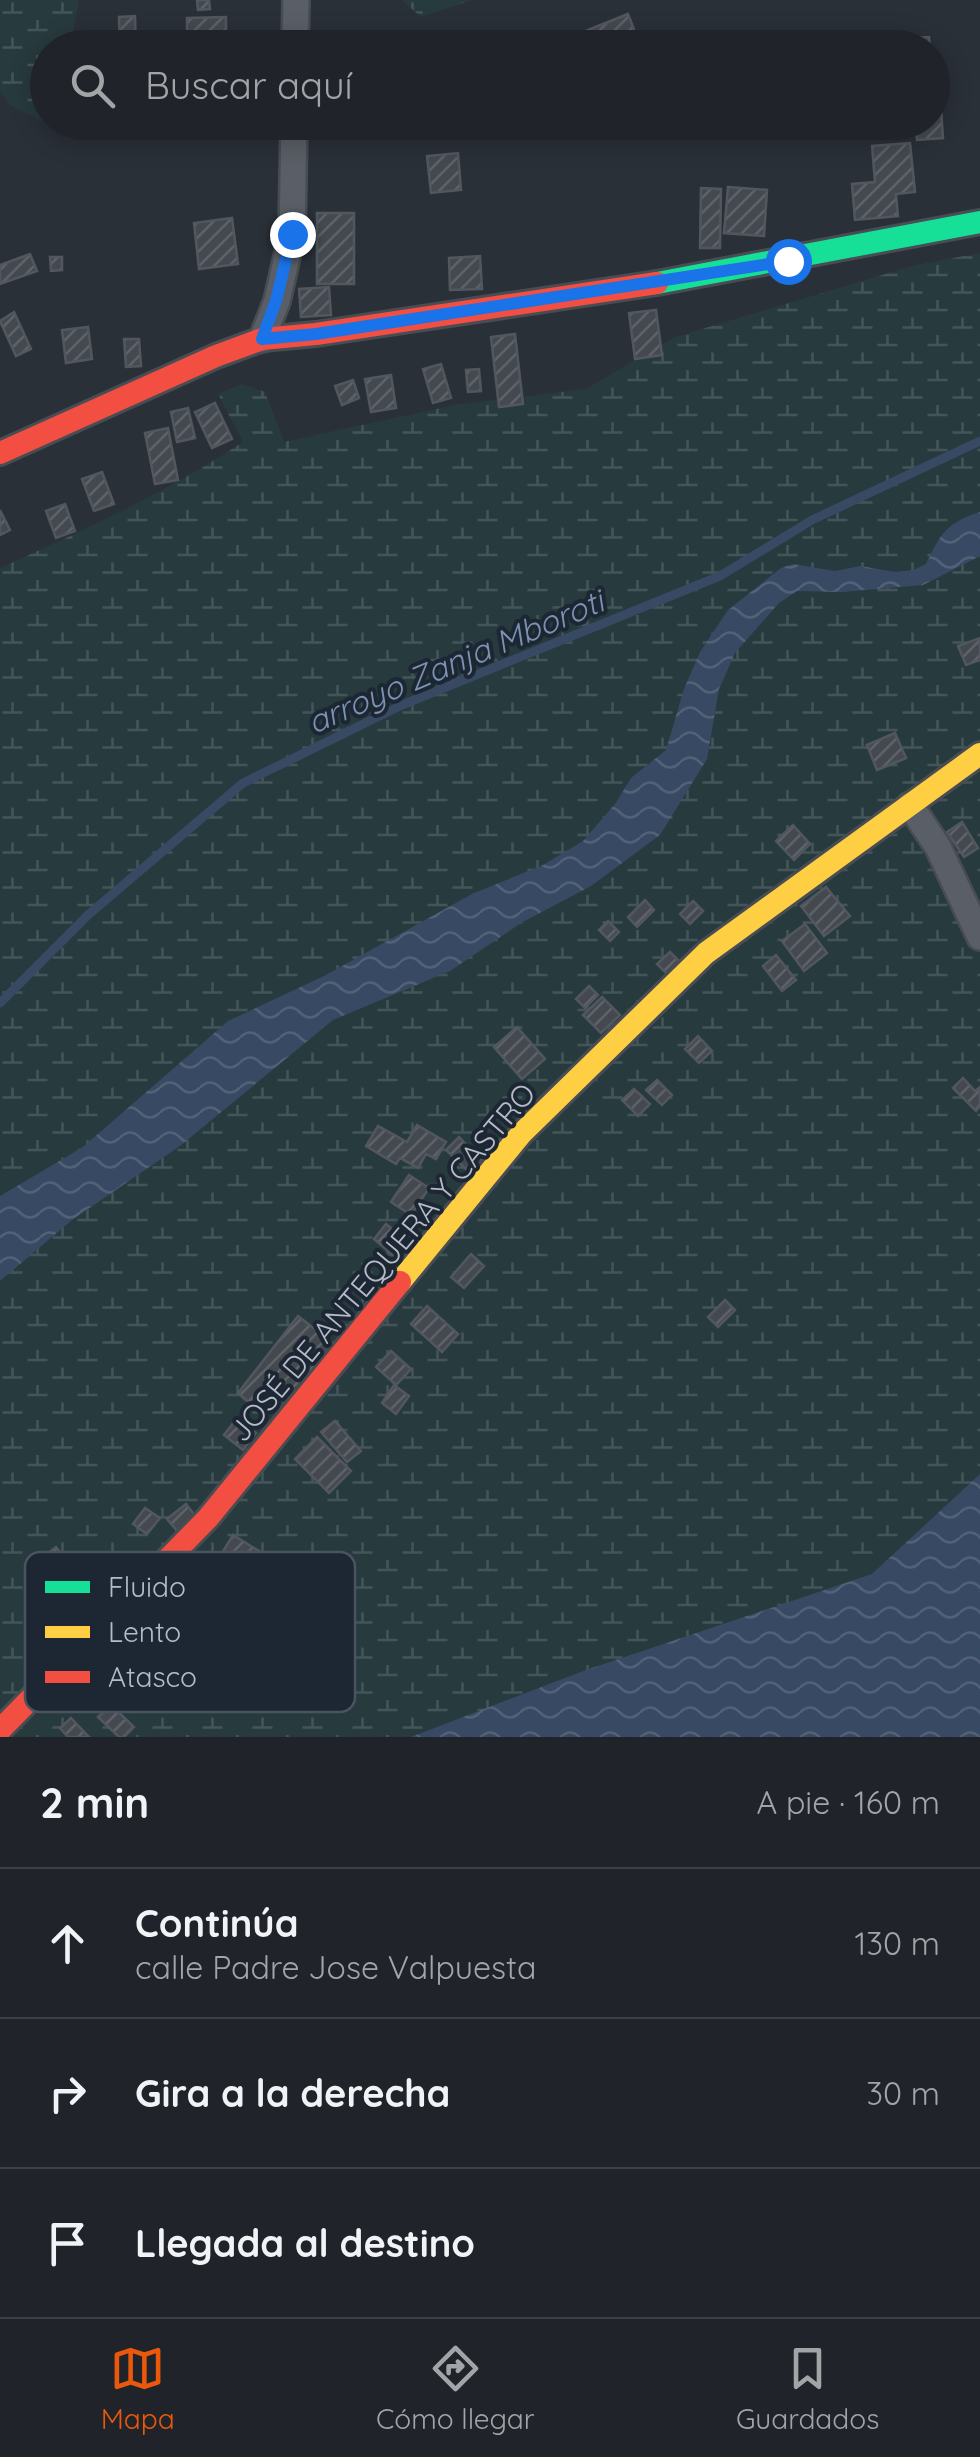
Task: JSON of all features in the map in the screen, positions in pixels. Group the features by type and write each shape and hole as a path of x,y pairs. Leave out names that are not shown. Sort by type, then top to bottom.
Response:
{"street":[{"path":"295,30 296,0"},
{"path":"262,339 276,301 292,234 294,140"},
{"path":"0,453 262,339 336,332 701,276 980,222"},
{"name":"JOSÉ DE ANTEQUERA Y CASTRO","path":"175,1552 208,1518 520,1134 706,953 980,754"},
{"path":"910,805 938,847 980,937"},
{"name":"JOSÉ DE ANTEQUERA Y CASTRO","path":"0,1730 25,1705"}],"green space":[{"path":"0,0 79,0 73,30 30,30 30,115 11,106 0,91"},
{"path":"402,0 472,0 421,17"},
{"path":"980,253 980,1737 0,1737 0,568 155,494 243,442 218,394 242,384 265,392 284,442 455,405 586,389 675,337 916,265"}],"water":[{"path":"980,512 980,556 923,585 842,592 797,591 779,603 735,653 719,689 707,759 660,835 591,886 521,923 450,971 333,1020 180,1146 72,1220 0,1281 0,1196 83,1147 228,1021 324,976 472,894 543,865 583,841 615,804 631,778 666,750 700,652 728,610 781,568 793,564 835,571 860,566 896,572 913,570 926,564 952,525"},
{"path":"980,1474 980,1737 411,1737 586,1670 872,1574"}],"building":[{"path":"197,0 209,0 210,9 198,10"},
{"path":"628,14 634,30 588,30"},
{"path":"135,16 135,30 119,30 119,17"},
{"path":"226,17 226,30 187,30 187,18"},
{"path":"910,143 915,192 896,194 898,216 855,220 852,184 875,182 872,146"},
{"path":"458,153 461,190 431,193 427,156"},
{"path":"728,187 767,190 764,236 724,233"},
{"path":"701,188 721,189 720,248 700,248"},
{"path":"317,213 354,213 354,284 317,284"},
{"path":"232,218 238,264 199,269 194,223"},
{"path":"30,254 37,271 0,284 0,265"},
{"path":"480,256 482,289 450,290 449,258"},
{"path":"50,257 62,257 62,270 51,271"},
{"path":"329,287 331,315 301,317 299,289"},
{"path":"656,310 662,355 635,359 629,313"},
{"path":"14,312 31,349 16,356 0,321"},
{"path":"88,327 92,359 66,363 62,330"},
{"path":"515,334 523,404 499,407 491,337"},
{"path":"124,339 139,339 141,366 126,367"},
{"path":"441,364 451,398 433,403 423,369"},
{"path":"479,369 481,391 468,392 466,370"},
{"path":"391,375 396,408 371,412 365,379"},
{"path":"353,380 359,398 342,405 335,386"},
{"path":"215,403 232,439 212,448 195,412"},
{"path":"188,408 195,438 177,442 171,412"},
{"path":"168,428 178,480 155,484 145,433"},
{"path":"102,472 114,504 94,511 82,479"},
{"path":"65,504 75,531 56,538 46,511"},
{"path":"0,510 10,530 0,535"},
{"path":"980,638 980,660 966,665 958,646"},
{"path":"895,733 906,758 877,770 867,745"},
{"path":"962,822 978,848 964,857 947,832"},
{"path":"793,825 810,844 794,860 776,841"},
{"path":"826,887 850,916 824,936 801,906"},
{"path":"645,900 654,910 637,927 628,917"},
{"path":"693,901 703,911 690,924 680,914"},
{"path":"608,921 619,932 610,941 599,930"},
{"path":"805,924 827,953 804,971 782,941"},
{"path":"670,952 683,965 670,977 657,964"},
{"path":"776,955 796,980 782,991 763,966"},
{"path":"589,986 598,995 585,1008 576,999"},
{"path":"602,997 620,1015 601,1033 583,1015"},
{"path":"517,1027 545,1059 522,1079 494,1047"},
{"path":"698,1036 712,1051 699,1063 685,1049"},
{"path":"963,1078 975,1091 980,1087 980,1106 976,1111 953,1088"},
{"path":"657,1080 672,1095 662,1105 646,1090"},
{"path":"634,1089 650,1104 638,1116 622,1100"},
{"path":"417,1125 446,1142 436,1159 426,1154 418,1168 400,1158 396,1164 366,1146 378,1126 407,1142"},
{"path":"459,1137 484,1163 472,1175 446,1150"},
{"path":"409,1175 429,1188 411,1215 391,1202"},
{"path":"386,1224 406,1240 393,1255 374,1239"},
{"path":"471,1254 484,1266 464,1288 451,1277"},
{"path":"725,1300 735,1310 718,1327 708,1317"},
{"path":"427,1306 458,1334 442,1352 411,1324"},
{"path":"298,1316 334,1344 282,1410 275,1405 265,1417 238,1393"},
{"path":"391,1351 411,1369 396,1385 376,1367"},
{"path":"394,1385 409,1396 396,1414 382,1403"},
{"path":"237,1418 256,1433 243,1450 224,1435"},
{"path":"335,1421 361,1451 347,1462 321,1432"},
{"path":"317,1437 351,1471 329,1493 295,1459"},
{"path":"186,1504 201,1523 183,1538 167,1519"},
{"path":"145,1508 160,1518 147,1534 133,1524"},
{"path":"233,1535 259,1551 258,1552 223,1552"},
{"path":"103,1712 118,1712 134,1727 119,1737 98,1717"},
{"path":"71,1718 89,1737 68,1737 60,1728"}],"waterway":[{"name":"arroyo Zanja Mboroti","path":"0,1003 88,915 243,783 402,705 720,576 812,520 980,441"}],"traffic: fast":[{"path":"657,283 980,222"}],"traffic: slow":[{"path":"400,1282 521,1134 706,953 980,754"}],"traffic: jam":[{"path":"0,453 262,339 657,283"},
{"path":"175,1552 208,1518 400,1282"},
{"path":"0,1730 25,1705"}],"route":[{"path":"292,234 276,301 262,339 788,261"}]}
